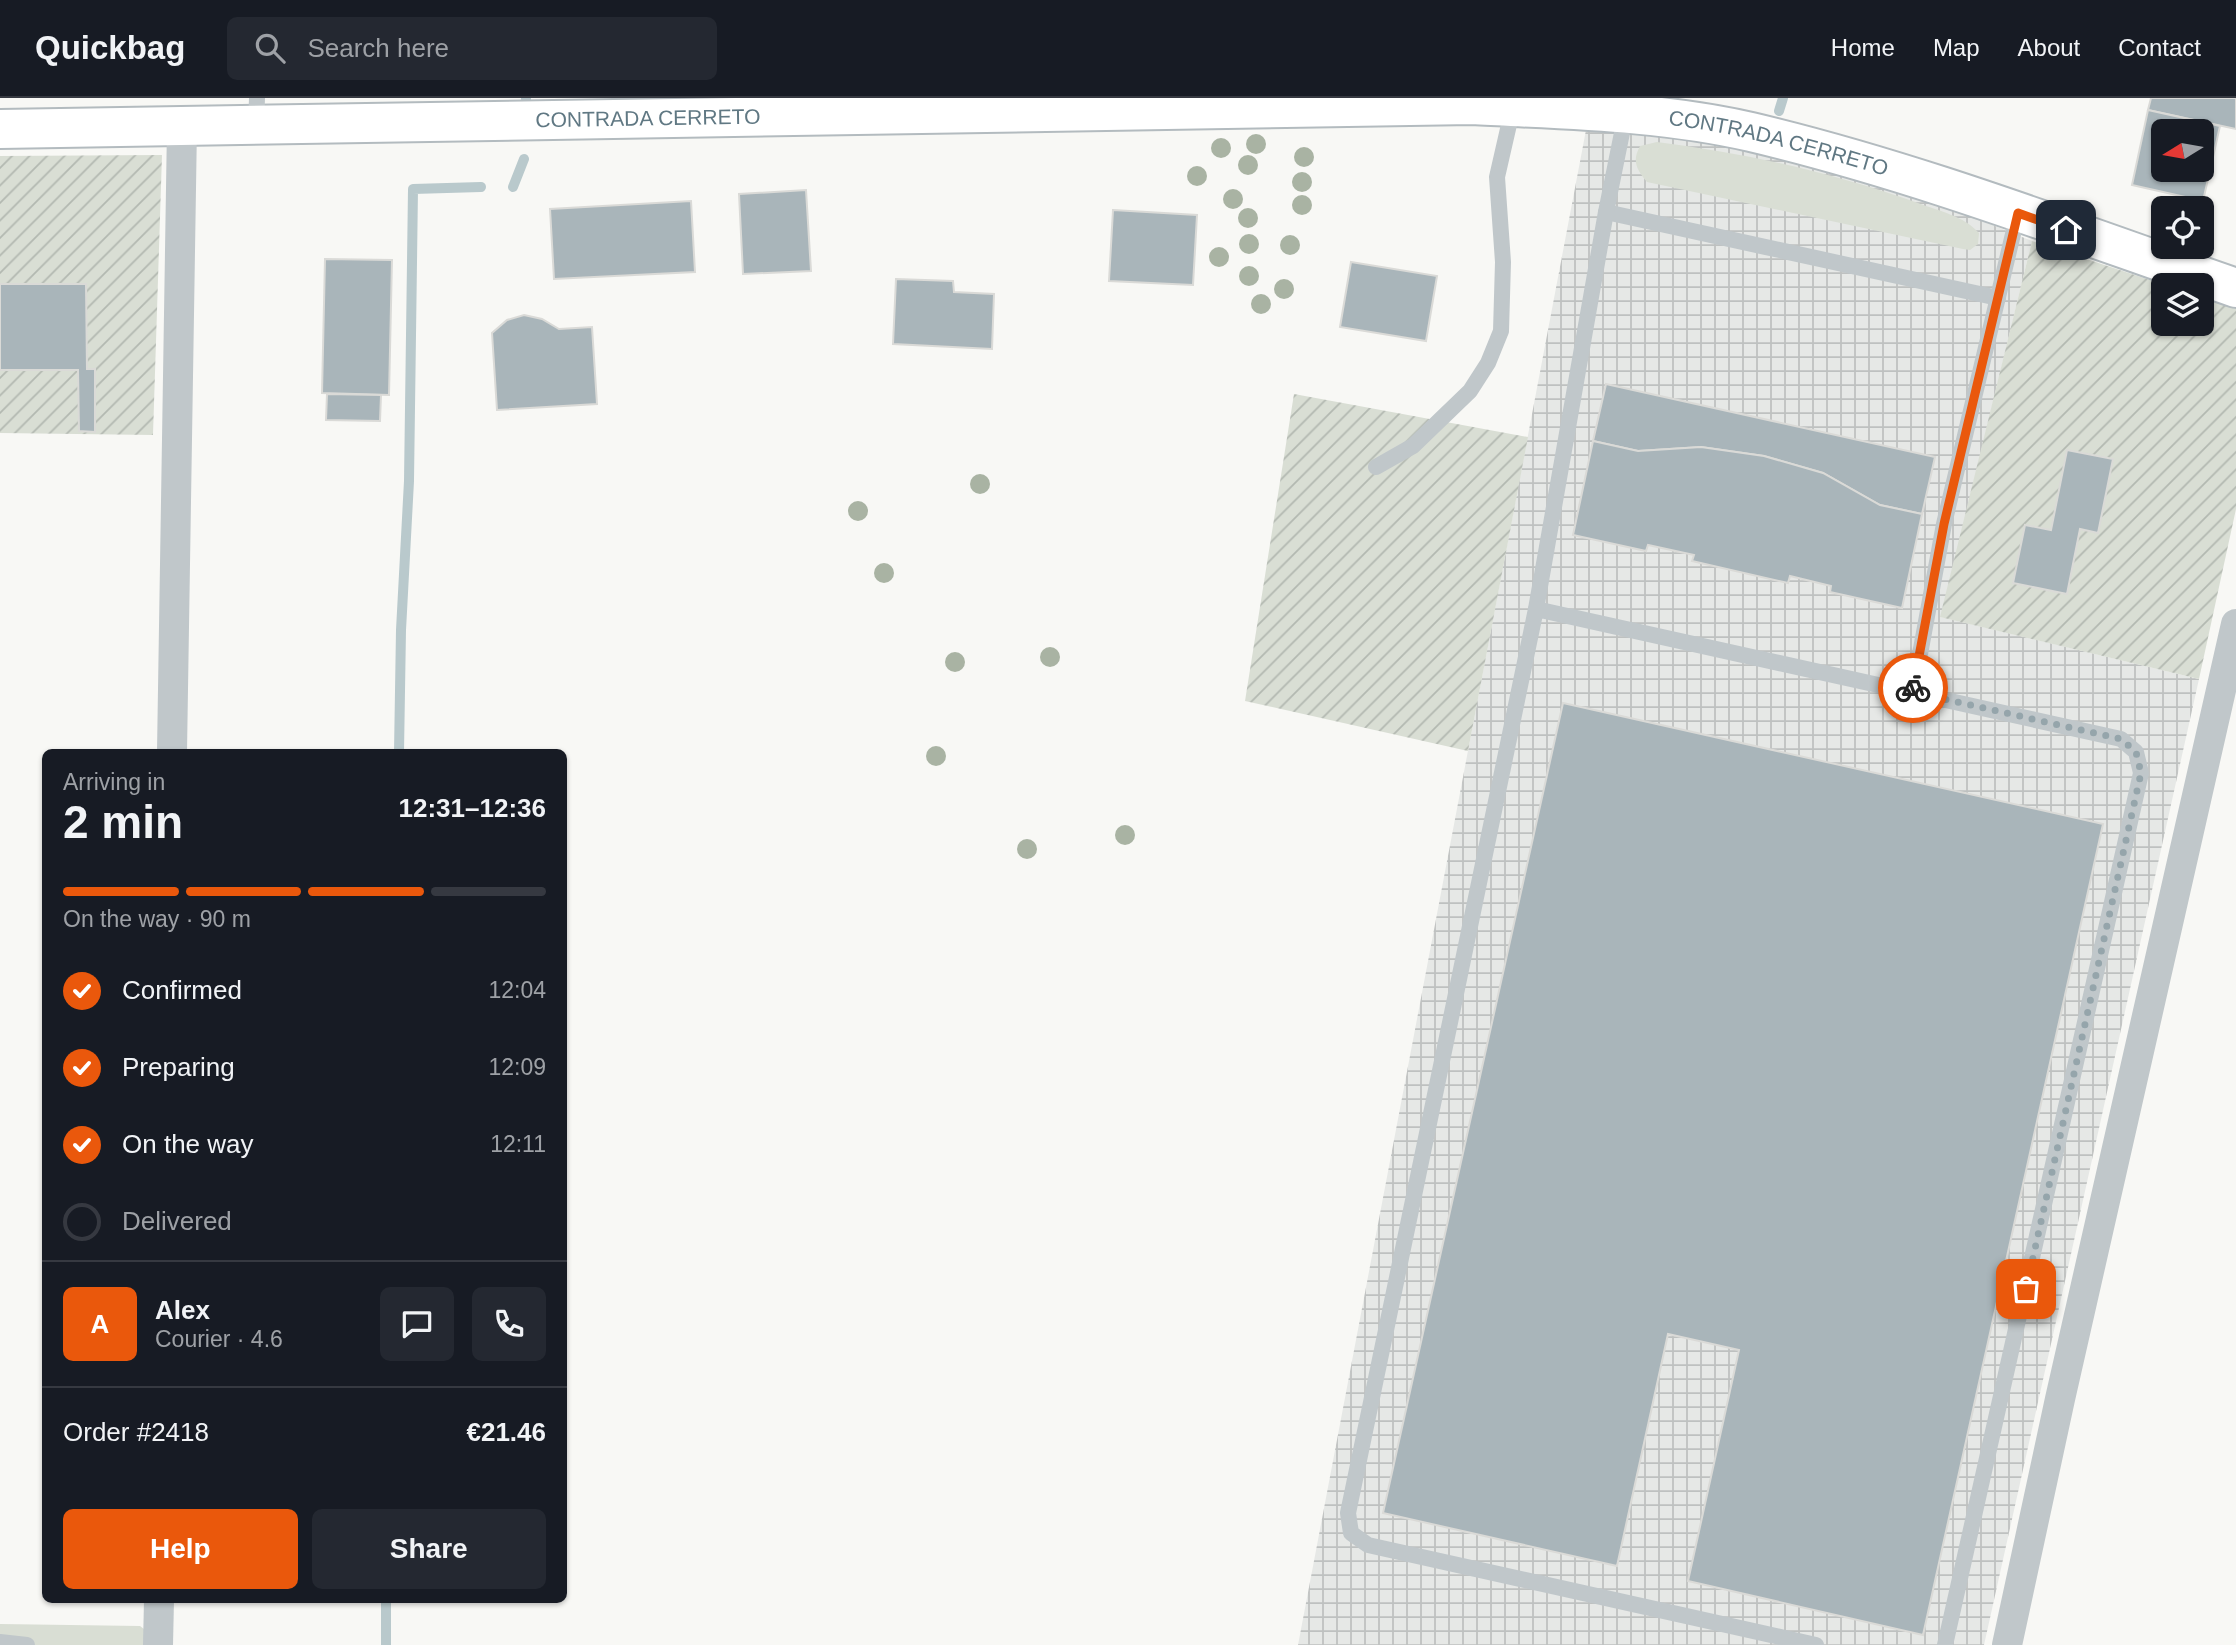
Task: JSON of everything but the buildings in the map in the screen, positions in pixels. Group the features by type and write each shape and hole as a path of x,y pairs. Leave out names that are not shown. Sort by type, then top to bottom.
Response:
{"main road":[{"name":"CONTRADA CERRETO","path":"0,129 182,126 257,111 1445,105 1626,113 1749,132 1871,164 2236,288"}],"street":[{"path":"172,749 182,126"},
{"path":"2007,1645 2060,1399 2236,624"},
{"path":"158,1645 159,1603"}],"lane":[{"path":"1376,467 1413,446 1470,391 1488,363 1497,342 1501,331 1503,262 1497,177 1513,107"},
{"path":"1626,113 1536,609 1348,1513 1351,1533 1368,1545 1816,1645"},
{"path":"1606,212 1998,298"},
{"path":"1913,692 1944,524 2018,213"},
{"path":"1536,609 2121,739 2136,752 2141,773 1945,1645"},
{"path":"0,1642 27,1645"}],"shaded area":[{"path":"1586,130 1660,135 1812,162 1953,209 2032,241 1941,617 2199,679 1984,1645 1298,1645"},
{"path":"1657,142 1789,165 1886,192 1959,218 1979,233 1978,244 1970,250 1963,249 1647,182 1638,169 1636,156 1640,146"},
{"path":"162,155 153,435 0,433 0,156"},
{"path":"2032,241 2151,280 2151,336 2214,336 2214,302 2236,309 2236,509 2199,679 1940,617"},
{"path":"1294,394 1528,437 1468,751 1245,701"},
{"path":"0,1624 140,1626 165,1645 0,1645"}],"waterway":[{"path":"1779,111 1783,98"},
{"path":"513,187 524,159"},
{"path":"399,749 401,630 409,481 413,189 481,187"},
{"path":"386,1603 386,1645"}],"way so far":[{"path":"1913,688 1913,692 2121,739 2136,752 2141,773 2026,1289"}],"route":[{"path":"1913,688 1944,524 2018,213 2066,230"}]}
